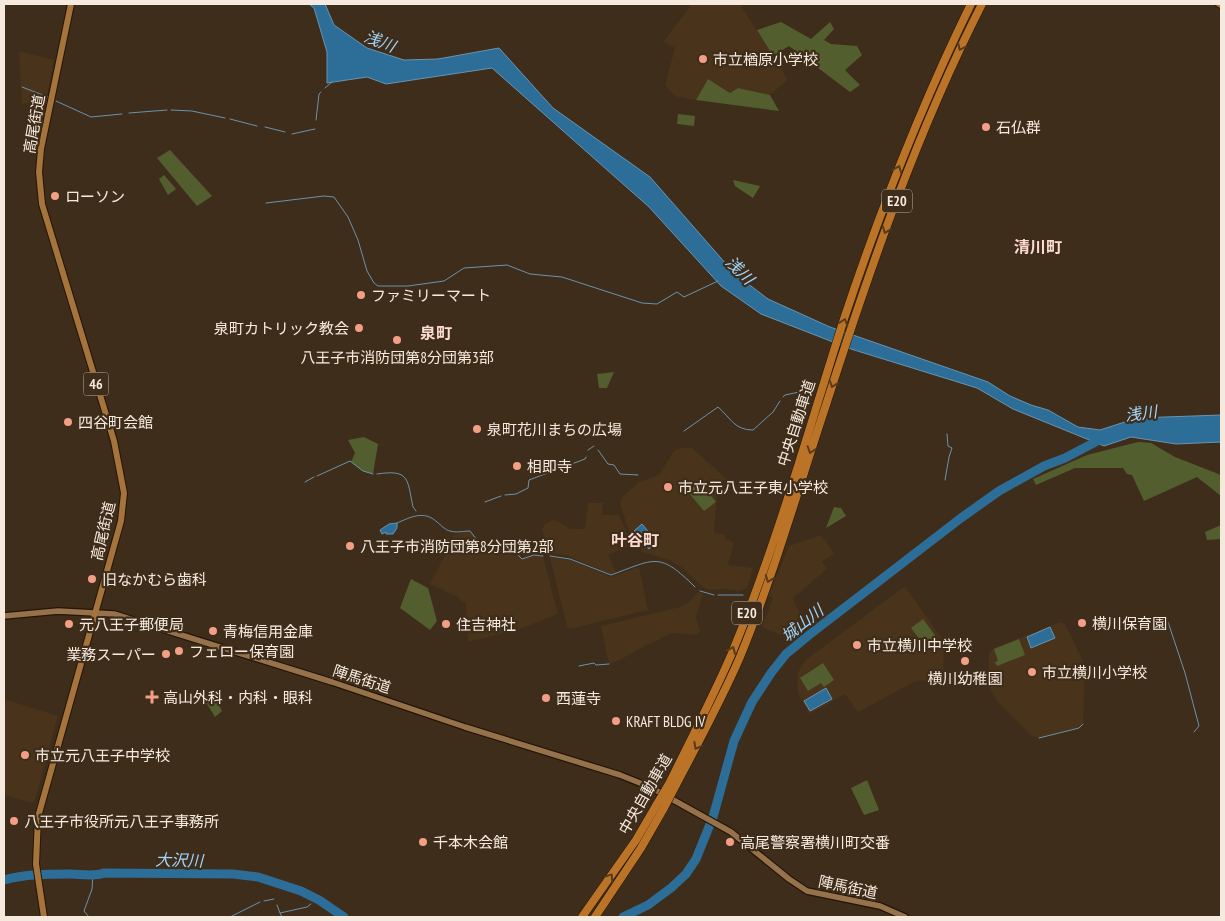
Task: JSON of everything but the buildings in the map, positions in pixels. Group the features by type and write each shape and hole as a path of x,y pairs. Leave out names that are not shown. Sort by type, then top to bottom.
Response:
{"highway":[{"name":"中央自動車道","path":"595,917 641,848 660,806 726,687 753,623 822,403 863,264 923,107 971,4"},
{"name":"中央自動車道","path":"822,403 906,174 951,68 982,4"},
{"name":"中央自動車道","path":"673,783 713,695 781,532"},
{"name":"中央自動車道","path":"582,917 660,806"}],"main road":[{"name":"高尾街道","path":"44,917 36,869 40,809 121,521 123,507 123,485 114,442 42,204 40,180 41,149 71,4"},
{"name":"陣馬街道","path":"4,616 58,611 114,614 625,777 650,787 716,823 741,839 789,879 807,890 872,904 905,917"}],"shaded area":[{"path":"692,4 740,4 788,80 770,95 738,88 730,93 708,79 696,100 678,97 673,94 665,85 675,48 663,42"},
{"path":"19,51 54,60 46,101 22,104"},
{"path":"692,448 728,480 718,480 714,533 724,534 726,539 734,543 728,565 753,568 747,588 739,591 725,589 709,590 670,560 642,552 631,535 620,502 622,497 639,482 659,475 677,449"},
{"path":"588,503 603,503 602,515 619,515 632,545 608,555 616,572 611,574 569,556 550,553 542,530 544,525 552,520 560,522 570,529 585,529"},
{"path":"469,530 488,554 512,549 522,559 534,555 543,556 558,614 520,629 468,642 466,603 460,600 460,598 430,584 450,549 452,536"},
{"path":"821,535 834,553 822,562 827,569 793,598 803,621 783,636 762,627 773,598 769,595 789,546"},
{"path":"550,557 570,560 611,577 639,567 648,610 570,629 567,627"},
{"path":"902,588 906,588 943,640 944,680 916,681 860,711 857,711 845,694 810,714 799,696 797,687 798,673 802,665 807,659"},
{"path":"698,592 703,594 696,617 700,631 697,635 672,633 609,664 601,626 680,607 689,602"},
{"path":"1060,622 1065,624 1085,665 1083,724 1079,728 1039,738 1032,736 997,701 989,687 989,653 994,648"},
{"name":"市立元八王子中学校","path":"4,699 58,716 35,800 32,803 4,795"}],"green space":[{"path":"781,22 811,39 830,22 834,29 824,40 831,44 857,46 862,55 845,70 860,85 850,92 789,46 773,56 757,30"},
{"path":"708,79 730,93 738,88 770,95 779,111 696,100"},
{"path":"678,114 695,116 694,126 677,124"},
{"path":"170,150 212,196 197,206 157,158"},
{"path":"164,175 176,189 168,195 159,179"},
{"path":"733,180 760,186 753,198 735,186"},
{"path":"614,372 607,388 599,388 597,374"},
{"path":"364,437 378,444 373,474 363,471 351,462 355,453 348,440"},
{"path":"1138,442 1151,443 1175,457 1221,475 1221,496 1197,477 1144,501 1132,475 1127,474 1123,468 1075,468 1036,485 1033,479 1087,455"},
{"path":"700,482 716,502 704,511 688,492"},
{"path":"834,507 841,508 846,516 826,528"},
{"path":"1221,525 1221,539 1207,540 1205,532"},
{"path":"411,579 428,588 437,621 430,630 400,608"},
{"path":"923,619 940,642 928,650 911,628"},
{"path":"1019,639 1025,655 997,666 995,662 998,661 994,649"},
{"path":"823,663 834,680 824,687 821,683 808,691 800,678"},
{"path":"213,694 222,711 215,717 204,699"},
{"path":"867,780 879,810 864,815 851,788"}],"water":[{"path":"309,4 325,4 334,25 367,48 404,60 438,59 499,48 553,108 650,177 734,273 768,299 830,327 988,382 1010,396 1048,410 1078,427 1100,430 1137,418 1221,415 1221,442 1176,444 1131,437 1104,446 1013,409 977,388 851,349 761,314 721,286 649,207 492,68 386,84 367,77 327,83 327,52 314,8"},
{"path":"397,523 397,528 393,534 386,534 386,532 382,534 380,530 389,524"},
{"path":"642,524 657,542 649,549 634,531"},
{"path":"1050,627 1055,638 1031,648 1027,637"},
{"path":"826,688 832,699 810,711 804,701"}],"waterway":[{"path":"325,88 332,82"},
{"path":"22,87 48,97"},
{"path":"316,120 319,94 321,92"},
{"path":"56,101 91,117 122,114"},
{"path":"129,113 167,110"},
{"path":"171,110 192,111 225,118"},
{"path":"230,119 257,126"},
{"path":"265,127 285,132"},
{"path":"292,134 315,129"},
{"path":"266,203 324,196 334,197 348,217 358,240 367,271 378,286 408,286 444,281 464,268 507,265 530,274 562,277 642,303 657,304 677,292 684,297 718,281"},
{"path":"783,397 811,388"},
{"path":"684,431 718,407 737,426 753,430 773,412 780,401"},
{"path":"945,480 952,448 948,446 947,434"},
{"name":"城山川","path":"623,917 648,905 671,888 686,874 696,859 713,817 734,741 752,702 786,654 961,518 999,491 1044,466 1065,458 1103,438"},
{"path":"588,450 594,446"},
{"path":"598,450 608,464 614,465 620,474 638,475"},
{"path":"505,495 516,494 528,488 529,480 586,457"},
{"path":"317,476 350,461 363,471 373,474"},
{"path":"377,474 396,473 405,478 408,483 413,507 416,511"},
{"path":"305,482 314,477"},
{"path":"485,502 501,496"},
{"path":"397,523 417,516 427,516 445,529 455,532 470,531 488,554 512,549 522,559 534,555 543,556"},
{"path":"550,556 570,559 611,575 647,562 664,563 683,575 695,587"},
{"path":"700,591 714,595"},
{"path":"718,595 743,595"},
{"path":"1168,622 1185,673 1199,726 1194,732"},
{"path":"579,666 594,663 596,665 609,664"},
{"path":"1039,738 1079,728 1083,724"},
{"name":"大沢川","path":"4,880 28,875 53,874 233,874 258,877 301,891 319,900 344,917"},
{"path":"89,917 84,911 92,889 93,874"},
{"path":"264,901 274,899"},
{"path":"230,917 260,902"},
{"path":"282,917 280,913 307,907 311,904"},
{"path":"277,905 280,913"}],"place":[{"name":"市立楢原小学校","path":"703,59"},
{"name":"石仏群","path":"986,127"},
{"name":"ローソン","path":"55,196"},
{"name":"ファミリーマート","path":"361,295"},
{"name":"泉町カトリック教会","path":"359,328"},
{"name":"八王子市消防団第8分団第3部","path":"397,340"},
{"name":"四谷町会館","path":"68,422"},
{"name":"泉町花川まちの広場","path":"477,429"},
{"name":"相即寺","path":"517,466"},
{"name":"市立元八王子東小学校","path":"668,487"},
{"name":"八王子市消防団第8分団第2部","path":"350,546"},
{"name":"旧なかむら歯科","path":"92,579"},
{"name":"横川保育園","path":"1082,623"},
{"name":"元八王子郵便局","path":"69,624"},
{"name":"住吉神社","path":"446,624"},
{"name":"青梅信用金庫","path":"213,631"},
{"name":"市立横川中学校","path":"857,645"},
{"name":"フェロー保育園","path":"179,651"},
{"name":"業務スーパー","path":"166,654"},
{"name":"横川幼稚園","path":"965,661"},
{"name":"市立横川小学校","path":"1032,672"},
{"name":"高山外科・内科・眼科","path":"152,697"},
{"name":"西蓮寺","path":"546,698"},
{"name":"KRAFT BLDG IV","path":"616,721"},
{"name":"市立元八王子中学校","path":"25,755"},
{"name":"八王子市役所元八王子事務所","path":"14,821"},
{"name":"千本木会館","path":"423,842"},
{"name":"高尾警察署横川町交番","path":"730,842"}],"district":[{"name":"清川町","path":"1038,247"},
{"name":"泉町","path":"436,333"},
{"name":"叶谷町","path":"635,540"}],"water label":[{"name":"浅川","path":"380,41"},
{"name":"浅川","path":"740,270"},
{"name":"浅川","path":"1141,413"}]}
